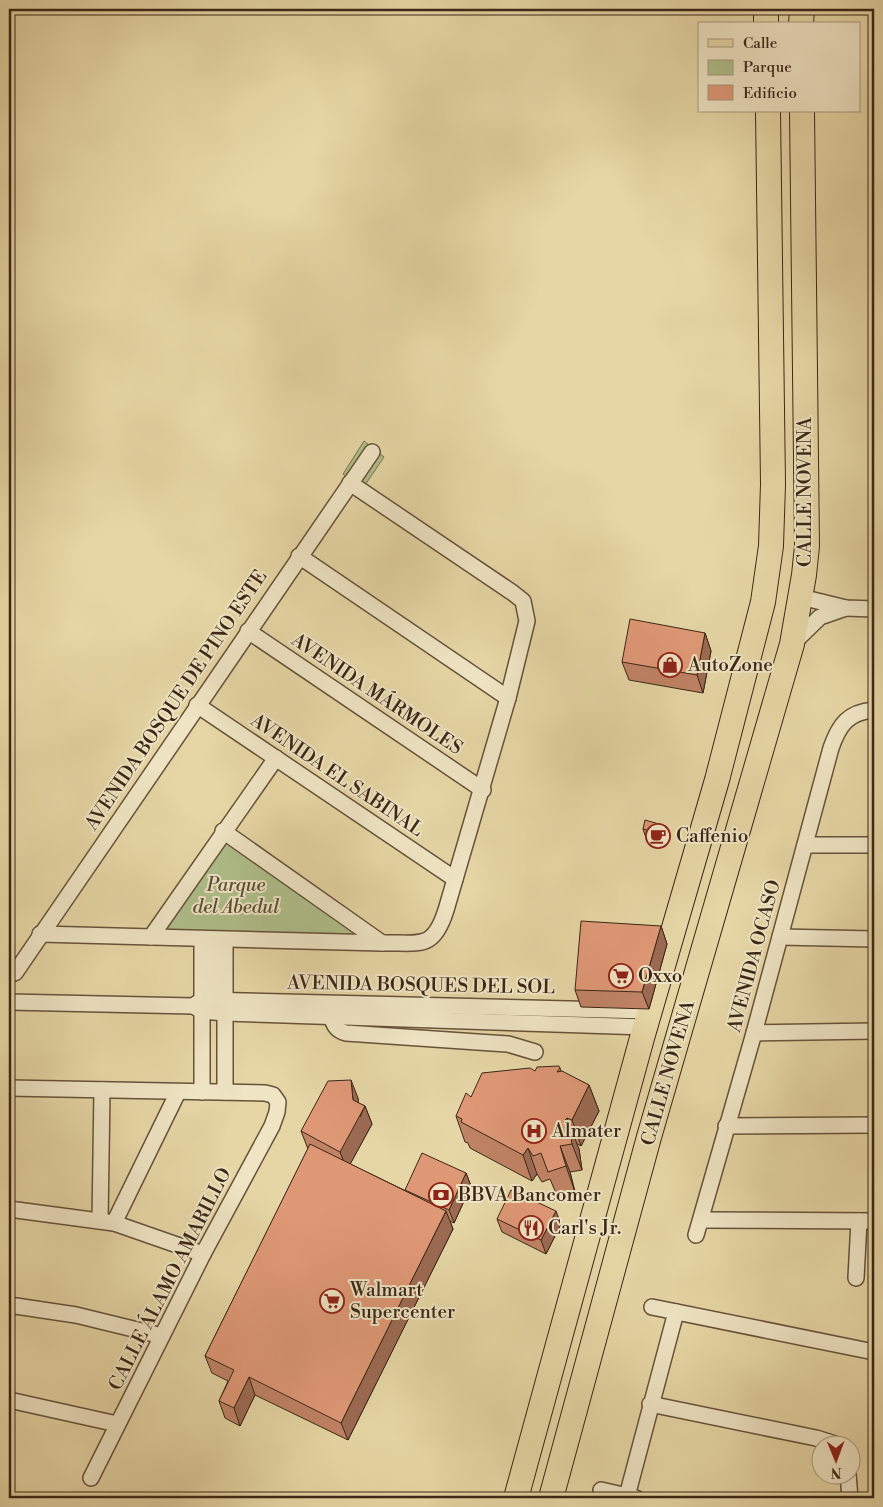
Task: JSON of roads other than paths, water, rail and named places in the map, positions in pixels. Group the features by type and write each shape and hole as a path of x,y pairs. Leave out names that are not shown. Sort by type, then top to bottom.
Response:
{"main road":[{"path":"766,9 766,22"},
{"path":"801,22 802,9"},
{"name":"CALLE NOVENA","path":"516,1498 647,1019 721,762 752,646 769,567 773,484 768,112"},
{"name":"CALLE NOVENA","path":"551,1498 648,1137 792,644 801,597 807,546 802,112"},
{"path":"647,1019 660,1031 662,1058 649,1111 648,1137"}],"street":[{"name":"AVENIDA BOSQUE DE PINO ESTE","path":"15,973 248,630 372,452"},
{"path":"40,934 382,943 425,942 437,934 483,790 508,698 527,621 527,612 523,601 513,592 350,483"},
{"path":"299,556 508,698"},
{"path":"801,597 846,608 874,608"},
{"path":"792,644 820,617 846,608"},
{"name":"AVENIDA MÁRMOLES","path":"248,630 483,790"},
{"name":"AVENIDA EL SABINAL","path":"198,705 455,879"},
{"name":"AVENIDA OCASO","path":"859,1221 699,1228 836,735 849,717 864,711 874,710"},
{"path":"151,936 276,758"},
{"path":"223,831 382,943"},
{"path":"805,845 874,845"},
{"path":"780,937 874,939"},
{"path":"202,1092 214,940"},
{"path":"9,1088 225,1092 210,1005 214,940"},
{"name":"AVENIDA BOSQUES DEL SOL","path":"9,1002 210,1005 647,1019"},
{"path":"331,1009 340,1032 353,1035 508,1044 535,1052"},
{"path":"754,1033 874,1031"},
{"path":"102,1090 107,1222"},
{"path":"107,1222 178,1092"},
{"name":"CALLE ÁLAMO AMARILLO","path":"91,1478 203,1254 278,1112 276,1098 265,1093 225,1092"},
{"path":"726,1126 874,1125"},
{"path":"9,1209 107,1222 203,1254"},
{"path":"856,1278 859,1221 874,1222"},
{"path":"9,1305 76,1315 162,1336"},
{"path":"652,1307 874,1352"},
{"path":"601,1490 632,1497 650,1404 676,1312"},
{"path":"9,1400 117,1424"},
{"path":"650,1404 810,1437"},
{"path":"849,1484 850,1498"}],"place":[{"name":"AutoZone","path":"670,665"},
{"name":"Caffenio","path":"658,836"},
{"name":"Oxxo","path":"621,976"},
{"name":"Almater","path":"534,1131"},
{"name":"BBVA Bancomer","path":"441,1195"},
{"name":"Carl's Jr.","path":"531,1228"},
{"name":"Walmart Supercenter","path":"332,1301"}],"park label":[{"name":"Parque del Abedul","path":"236,896"}]}
